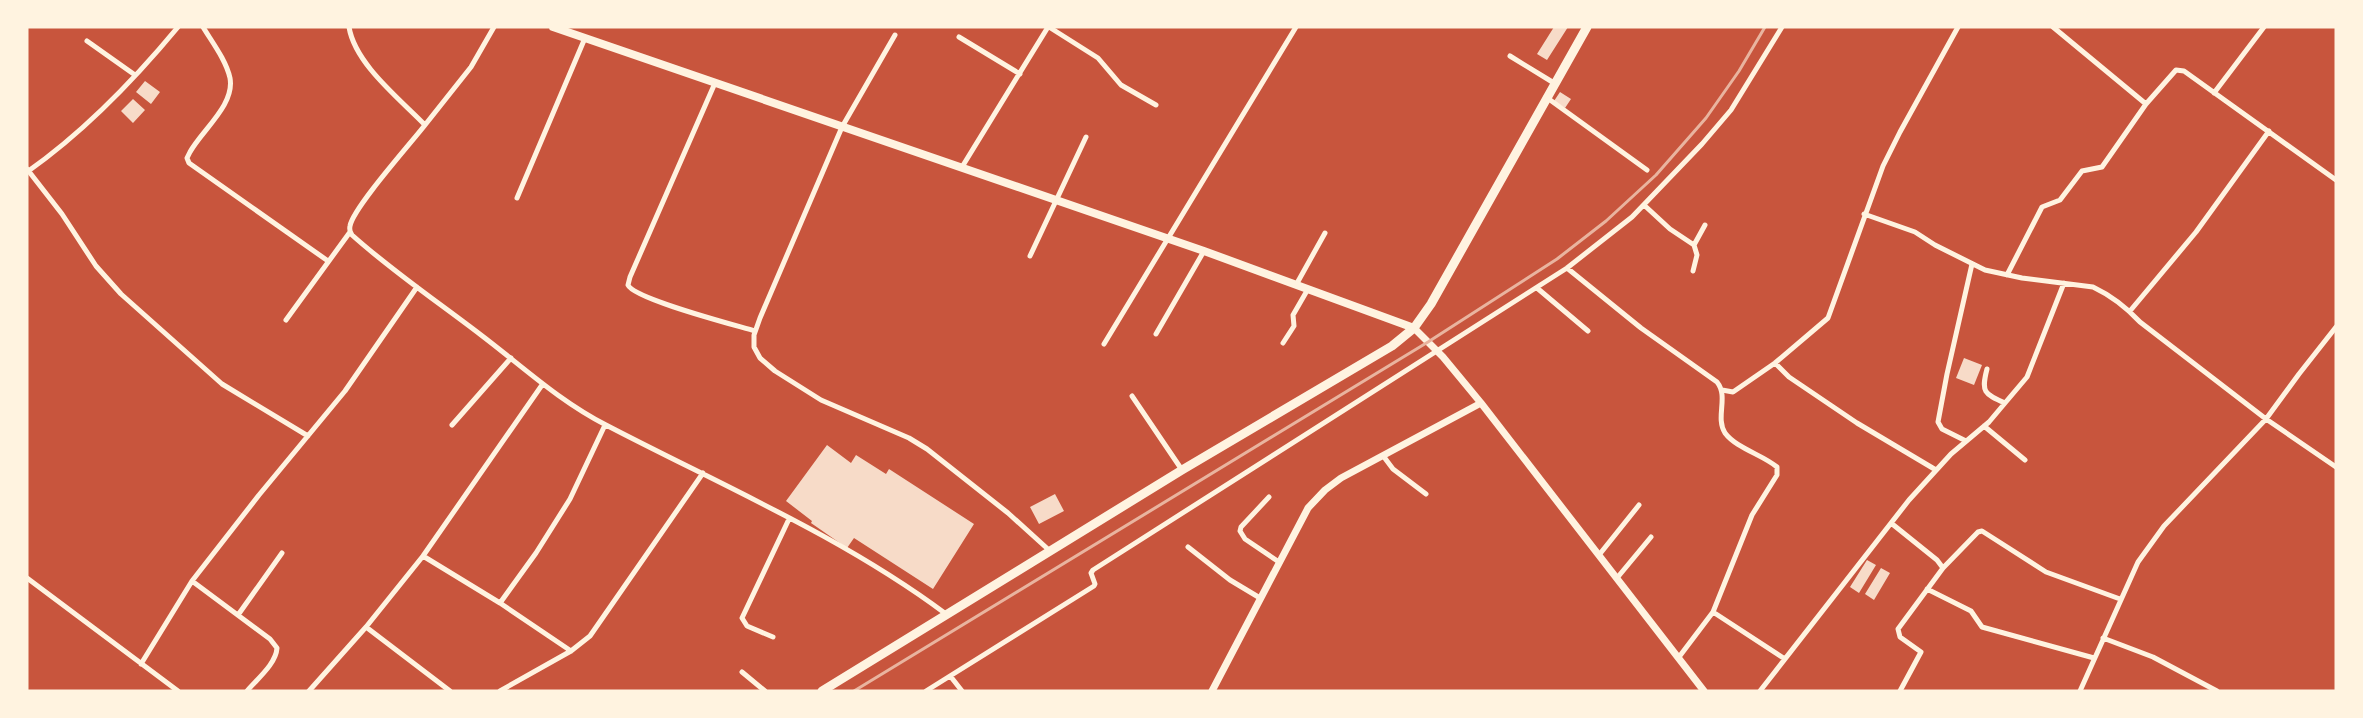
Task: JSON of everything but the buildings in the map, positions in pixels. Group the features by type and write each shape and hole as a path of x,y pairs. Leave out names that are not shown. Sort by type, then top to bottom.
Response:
{"highway":[{"path":"822,691 1182,470 1392,346 1414,328 1431,304 1587,27"}],"main road":[{"path":"553,27 1204,251 1414,328"}],"street":[{"path":"178,27 135,75 84,126 28,171 62,214 96,266 121,294 213,377 308,436"},
{"path":"203,27 227,70 230,86 227,98 219,112 190,152 189,164 328,261"},
{"path":"348,27 356,46 372,70 425,125"},
{"path":"286,320 350,232 350,224 360,207 471,67 494,27"},
{"path":"962,167 1049,27 1098,58 1121,85 1156,105"},
{"path":"1104,344 1296,27"},
{"path":"926,691 1094,586 1092,571 1568,268 1644,205 1702,144 1731,110 1782,27"},
{"path":"1722,390 1733,392 1775,363 1828,318 1864,214 1900,132 1959,27"},
{"path":"2053,27 2146,104"},
{"path":"2214,93 2264,27"},
{"path":"895,35 842,127 755,331 753,342 755,351 775,371 831,405 909,438 927,449 1008,513 1050,551"},
{"path":"958,37 1020,74"},
{"path":"517,198 585,38"},
{"path":"87,41 135,75"},
{"path":"1510,56 1554,83"},
{"path":"2007,275 2042,207 2060,200 2082,171 2102,167 2146,104 2176,70 2184,71 2336,180"},
{"path":"715,83 628,285 632,291 658,302 755,331"},
{"path":"1546,97 1647,170"},
{"path":"2130,311 2196,232 2269,131"},
{"path":"1030,256 1086,137"},
{"path":"1644,205 1670,229 1694,245 1697,255 1693,271"},
{"path":"1864,214 1915,232 1972,264 2007,275 2093,287 2115,298 2140,322 2266,419 2336,467"},
{"path":"1694,245 1705,225"},
{"path":"350,232 542,385 605,424 703,473 899,579 946,614"},
{"path":"1296,285 1325,233"},
{"path":"1156,334 1204,251"},
{"path":"1966,441 1942,429 1938,422 1972,264"},
{"path":"1568,268 1641,328 1712,378 1722,390 1722,418 1725,433 1746,449 1777,467 1778,471 1752,514 1713,612 1679,657"},
{"path":"1760,691 1891,523 1936,470 1984,426 2027,377 2064,283"},
{"path":"141,663 192,581 364,365 417,287"},
{"path":"1538,288 1588,331"},
{"path":"1283,343 1293,326 1293,315 1308,289"},
{"path":"2080,691 2138,562 2164,526 2266,419 2336,327"},
{"path":"1414,328 1438,351 1481,403 1704,691"},
{"path":"452,425 511,358"},
{"path":"1775,363 1789,377 1857,423 1936,470"},
{"path":"1987,369 1983,387 1986,393 2005,403"},
{"path":"309,691 366,627 423,556 542,385"},
{"path":"1132,396 1182,470"},
{"path":"1212,691 1308,508 1325,490 1341,478 1481,403"},
{"path":"500,603 536,553 570,499 605,424"},
{"path":"1984,426 2025,460"},
{"path":"1384,457 1393,469 1426,495"},
{"path":"500,691 571,651 590,636 703,473"},
{"path":"1269,497 1241,527 1240,531 1245,539 1279,562"},
{"path":"1599,555 1638,505"},
{"path":"773,637 747,626 742,618 789,519"},
{"path":"1891,523 1937,560 1943,568"},
{"path":"1900,691 1921,652 1900,637 1898,629 1943,568 1978,532 1982,531 2046,572 2120,599"},
{"path":"1617,578 1651,537"},
{"path":"1188,547 1230,580 1260,598"},
{"path":"238,615 282,553"},
{"path":"423,556 500,603 571,651"},
{"path":"27,578 176,690"},
{"path":"192,581 270,639 278,649 269,666 247,691"},
{"path":"1927,589 1971,611 1982,627 2094,658"},
{"path":"1713,612 1785,659"},
{"path":"366,627 450,691"},
{"path":"2103,638 2168,664 2217,691"},
{"path":"742,672 765,691"},
{"path":"951,677 962,691"}],"railway":[{"path":"854,691 1428,342 1557,259 1606,221 1656,175 1706,118 1739,71 1765,27"}]}
